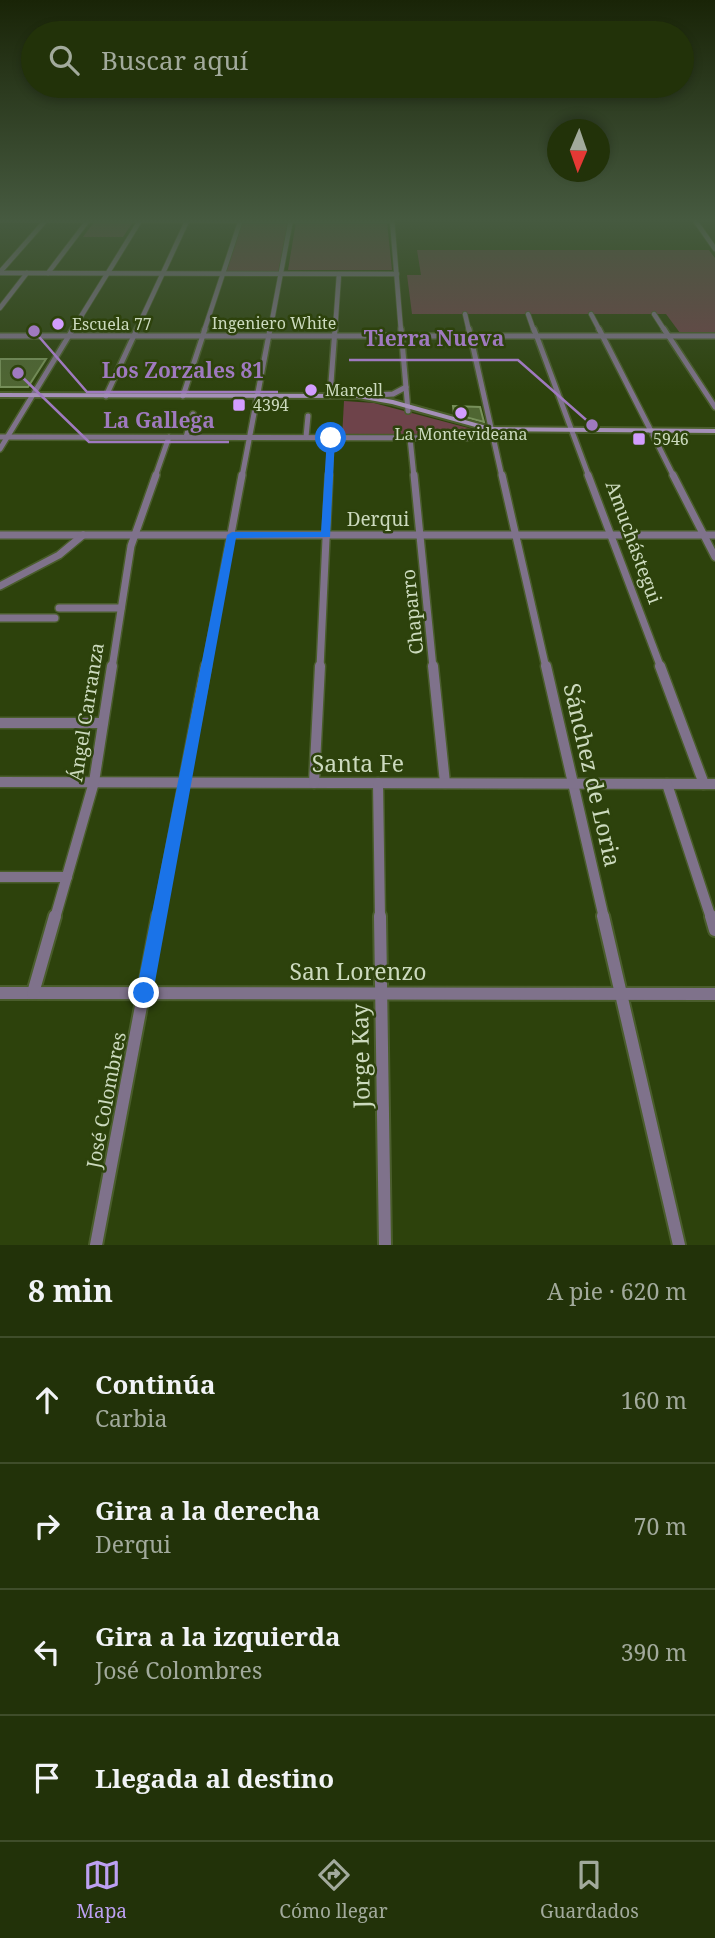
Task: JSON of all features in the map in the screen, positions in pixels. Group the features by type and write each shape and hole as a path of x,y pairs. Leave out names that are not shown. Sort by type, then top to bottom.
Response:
{"main road":[{"path":"31,398 183,396 356,401 408,408"},
{"path":"0,398 358,396 408,408 491,434 715,433"}],"street":[{"path":"0,308 24,277"},
{"path":"0,449 4,437 31,398 104,277"},
{"path":"106,396 162,277"},
{"path":"183,396 223,277"},
{"name":"José Colombres","path":"96,1245 280,277"},
{"path":"330,396 339,277"},
{"path":"397,277 408,408"},
{"name":"Sánchez de Loria","path":"465,314 679,1245"},
{"name":"Amuchástegui","path":"528,314 575,433 704,784"},
{"path":"591,314 715,557"},
{"path":"654,314 715,407"},
{"name":"Ingeniero White","path":"1,337 715,336"},
{"path":"358,396 393,394 406,387"},
{"path":"186,437 193,414"},
{"path":"306,438 308,416"},
{"path":"4,437 410,438 491,434"},
{"name":"Ángel Carranza","path":"33,993 94,782 135,535 169,437"},
{"path":"314,783 331,438"},
{"name":"Chaparro","path":"410,438 445,783"},
{"name":"Derqui","path":"0,535 715,535"},
{"path":"0,586 59,555 83,535"},
{"path":"59,607 121,608"},
{"path":"0,618 55,618"},
{"path":"0,723 103,723"},
{"name":"Santa Fe","path":"0,782 715,784"},
{"name":"Jorge Kay","path":"378,783 385,1245"},
{"path":"667,784 715,930"},
{"path":"0,877 67,877"},
{"name":"San Lorenzo","path":"0,992 715,994"}],"shaded area":[{"path":"407,277 715,277 715,333 680,333 666,314 412,314"},
{"path":"344,401 374,403 491,434 492,438 342,438"}],"building":[{"path":"0,359 46,359 28,387 0,387"},
{"path":"453,406 480,407 484,422 454,414"}],"place":[{"name":"Escuela 77","path":"58,324"},
{"name":"Los Zorzales 81","path":"34,331"},
{"name":"La Gallega","path":"18,373"},
{"name":"Marcell","path":"311,390"},
{"name":"4394","path":"239,405"},
{"name":"La Montevideana","path":"461,413"},
{"name":"Tierra Nueva","path":"592,425"},
{"name":"5946","path":"639,439"}],"route":[{"path":"144,993 232,535 326,535 331,438"}]}
